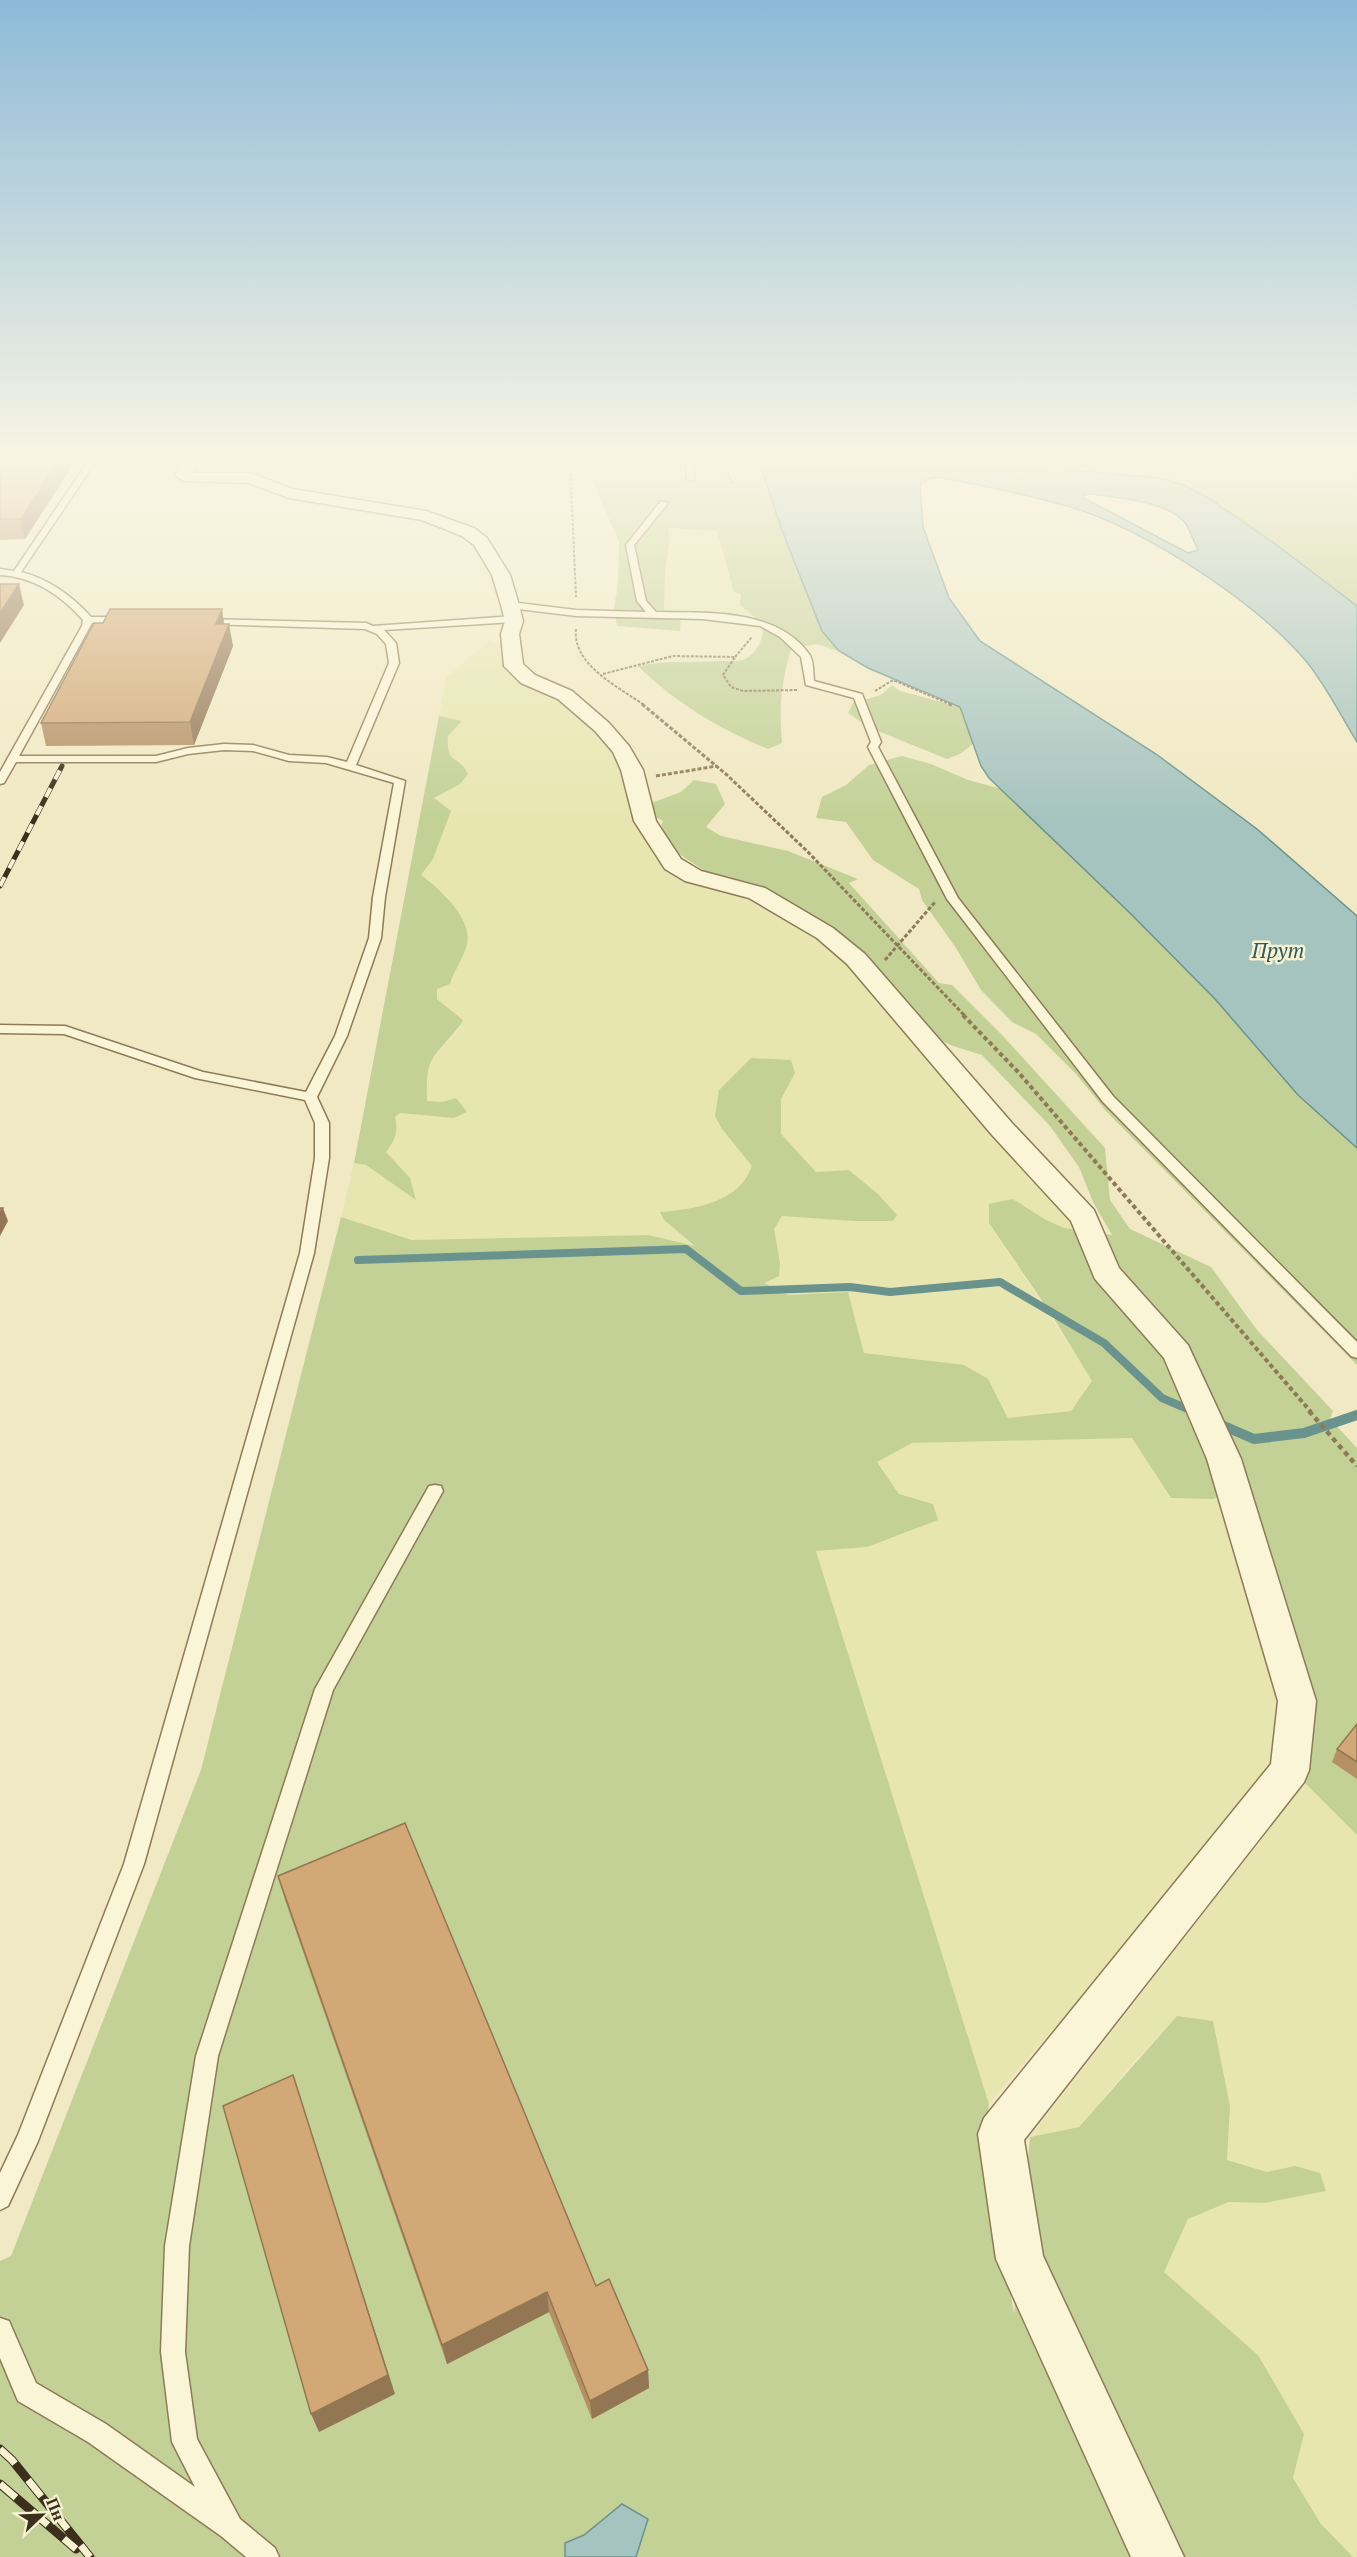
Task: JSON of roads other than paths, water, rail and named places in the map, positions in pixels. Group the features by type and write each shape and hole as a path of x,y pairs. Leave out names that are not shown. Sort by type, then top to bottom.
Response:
{"street":[{"path":"501,579 512,612 510,634 514,666 528,679 564,695 602,728 622,750 635,779 645,821 673,864 693,876 757,893 793,912 825,933 856,959 1002,1129 1084,1217 1106,1272 1177,1353 1224,1459 1297,1701 1290,1770 1000,2134 1020,2259 1158,2557"}],"lane":[{"path":"31,579 66,598 88,620 135,620"},
{"path":"637,579 642,602 653,614"},
{"path":"195,621 375,628 512,612 653,614 703,616 763,624 783,635 806,656 809,683 858,696 876,742 873,747 953,899 1108,1099 1357,1352"},
{"path":"0,781 87,626 88,620"},
{"path":"350,767 394,663 391,643 375,628"},
{"path":"12,759 156,759 188,751 224,747 253,748 290,758 327,760 400,780 379,897 375,938 342,1036 310,1097"},
{"path":"0,1029 65,1030 200,1075 310,1097"},
{"path":"0,2198 27,2141 134,1864 307,1253 322,1158 322,1123 310,1097"},
{"path":"231,2528 185,2442 173,2352 177,2246 207,2056 324,1689 435,1491"},
{"path":"0,2330 27,2392 97,2433 231,2528 266,2557"}],"water":[{"name":"Прут","path":"801,579 942,579 949,598 980,641 1156,754 1257,829 1357,916 1357,1148 1298,1095 1215,999 1131,914 989,778 981,766 960,707 868,668 839,651 822,631"},
{"name":"Прут","path":"1210,579 1322,579 1357,606 1357,742 1306,661 1284,638"},
{"path":"622,2504 648,2519 636,2557 565,2557 565,2543 584,2535"}],"waterway":[{"path":"358,1260 686,1249 741,1291 850,1287 890,1292 1000,1282 1104,1343 1162,1398 1190,1410"},
{"path":"1217,1423 1254,1439 1304,1433 1357,1415"}],"railway":[{"path":"0,886 62,766"},
{"path":"0,2449 12,2460 90,2557"},
{"path":"0,2484 76,2549"}]}
